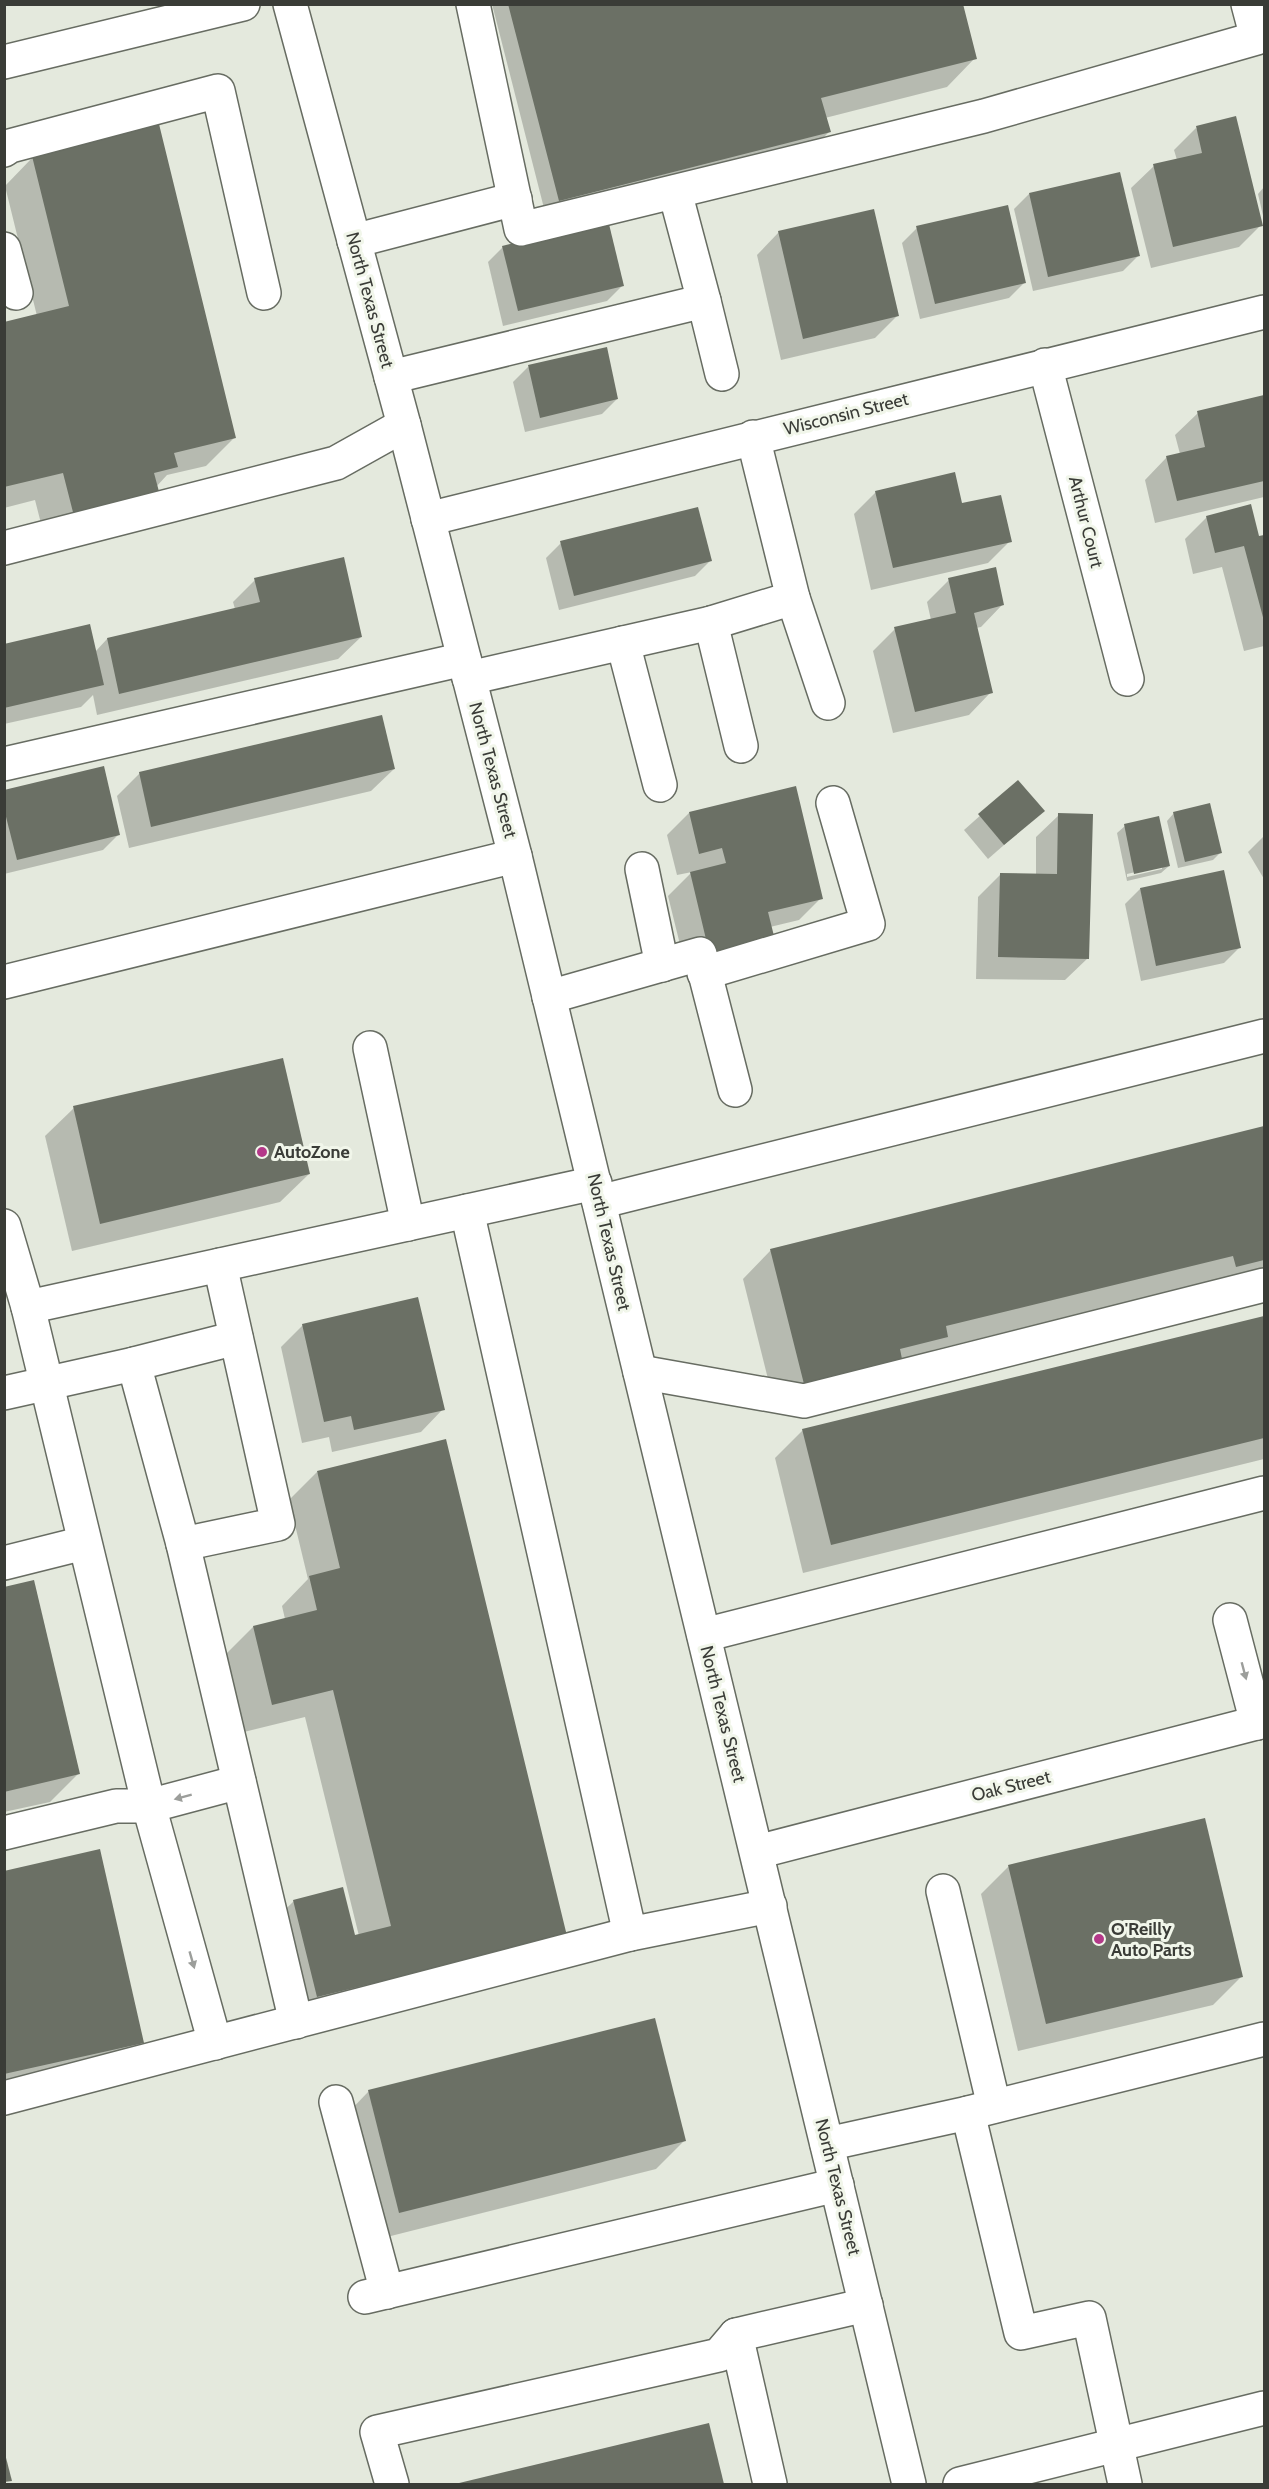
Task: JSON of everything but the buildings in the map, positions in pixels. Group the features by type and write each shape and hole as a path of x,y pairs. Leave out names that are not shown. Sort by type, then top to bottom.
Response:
{"main road":[{"path":"4,62 243,4"},
{"name":"North Texas Street","path":"290,4 404,425 515,856 909,2484"},
{"path":"473,4 521,229 984,116 1257,38 1248,4"},
{"path":"4,150 10,146 218,91 264,293"},
{"path":"675,192 722,374"},
{"path":"354,241 515,199"},
{"path":"4,249 16,293"},
{"path":"391,377 704,301"},
{"name":"Wisconsin Street","path":"428,519 1264,312"},
{"name":"Arthur Court","path":"1045,365 1127,680"},
{"path":"4,548 336,463 404,425"},
{"path":"753,437 793,598 828,703"},
{"path":"4,764 466,668 623,643 711,623 793,598"},
{"path":"711,623 741,746"},
{"path":"623,643 660,785"},
{"path":"704,973 868,924 833,803"},
{"path":"4,982 515,856"},
{"path":"642,869 662,965"},
{"path":"549,997 700,954 735,1090"},
{"path":"28,1307 467,1211 597,1193 1264,1036"},
{"path":"370,1048 408,1224"},
{"path":"467,1211 630,1935"},
{"path":"4,1226 28,1307 149,1806 215,2043"},
{"path":"183,1544 278,1524 220,1265"},
{"path":"640,1372 804,1401 1264,1285"},
{"path":"4,1393 236,1338"},
{"path":"134,1364 183,1544 296,2022"},
{"path":"704,1635 1264,1493"},
{"path":"4,1563 84,1543"},
{"path":"1230,1620 1261,1722"},
{"name":"Oak Street","path":"757,1852 1261,1722"},
{"path":"4,1833 116,1806 149,1806 239,1782"},
{"path":"943,1891 1021,2333 1089,2318 1125,2484"},
{"path":"4,2098 630,1935 770,1906"},
{"path":"827,2144 981,2110 1264,2039"},
{"path":"336,2102 376,2295 837,2185"},
{"path":"392,2484 377,2432 719,2355 736,2336 866,2305"},
{"path":"736,2336 770,2484"},
{"path":"960,2484 1264,2408"}],"place":[{"name":"AutoZone","path":"262,1152"},
{"name":"O'Reilly Auto Parts","path":"1099,1939"}]}
